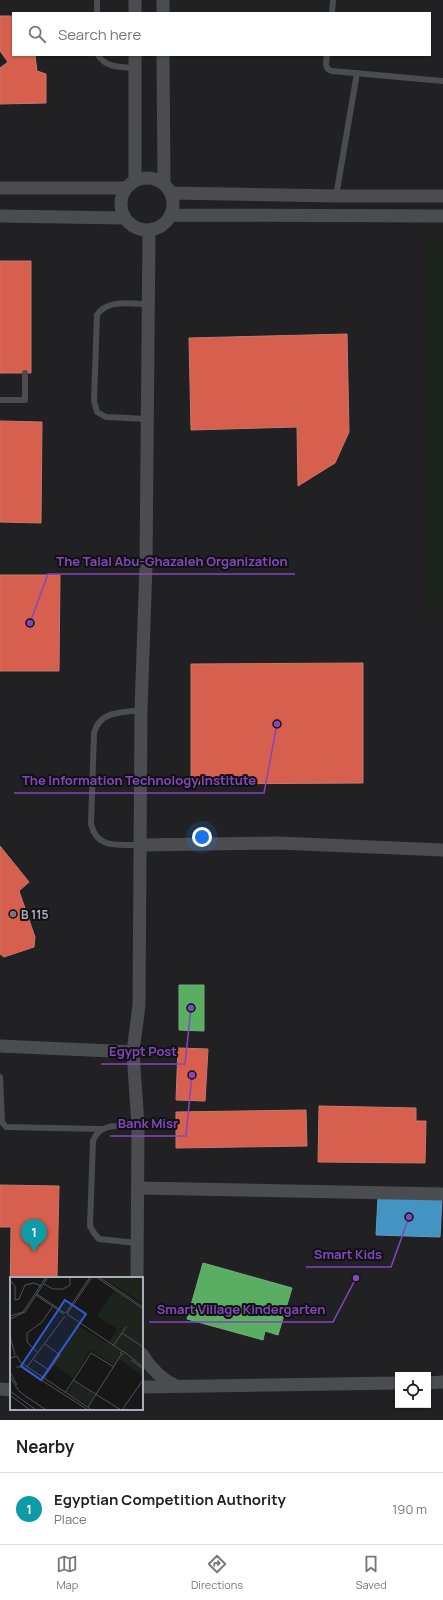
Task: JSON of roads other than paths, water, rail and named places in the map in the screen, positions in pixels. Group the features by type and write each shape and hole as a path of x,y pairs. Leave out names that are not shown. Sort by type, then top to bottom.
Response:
{"street":[{"path":"135,0 135,12"},
{"path":"163,0 163,12"},
{"path":"135,62 131,185 122,195 121,203 125,218 135,227 149,230 162,226 171,215 173,208 167,188 163,56"},
{"path":"0,188 131,185 150,178 167,188 336,196 443,196"},
{"path":"171,215 443,216"},
{"path":"0,216 125,218"},
{"path":"137,1277 138,1126 133,1052 139,1005 142,710 146,566 149,230"},
{"path":"140,845 278,843 443,850"},
{"path":"0,1046 133,1052"},
{"path":"138,1188 443,1194"},
{"path":"143,1356 152,1369 159,1376 176,1386"},
{"path":"431,1383 443,1382"},
{"path":"143,1387 395,1383"},
{"path":"0,1389 10,1390"}],"lane":[{"path":"97,0 97,12"},
{"path":"332,12 333,0"},
{"path":"99,56 102,61 108,65 135,62"},
{"path":"327,56 326,67 329,71 443,81"},
{"path":"336,196 357,73"},
{"path":"147,419 106,417 97,412 94,401 97,315 101,310 112,305 148,304"},
{"path":"0,400 25,400 25,373"},
{"path":"140,845 106,844 98,840 93,833 91,824 94,733 96,726 100,719 106,715 142,710"},
{"path":"0,1077 2,1122 6,1127 100,1129 108,1127 138,1126"},
{"path":"100,1129 95,1135 93,1141 90,1226 99,1239 137,1243"}],"place":[{"name":"The Talal Abu-Ghazaleh Organization","path":"30,623"},
{"name":"The Information Technology Institute","path":"277,724"},
{"name":"B 115","path":"13,914"},
{"name":"Egypt Post","path":"191,1008"},
{"name":"Bank Misr","path":"192,1075"},
{"name":"Smart Kids","path":"409,1217"},
{"name":"Egyptian Competition Authority","path":"34,1252"},
{"name":"Smart Village Kindergarten","path":"356,1278"}]}
